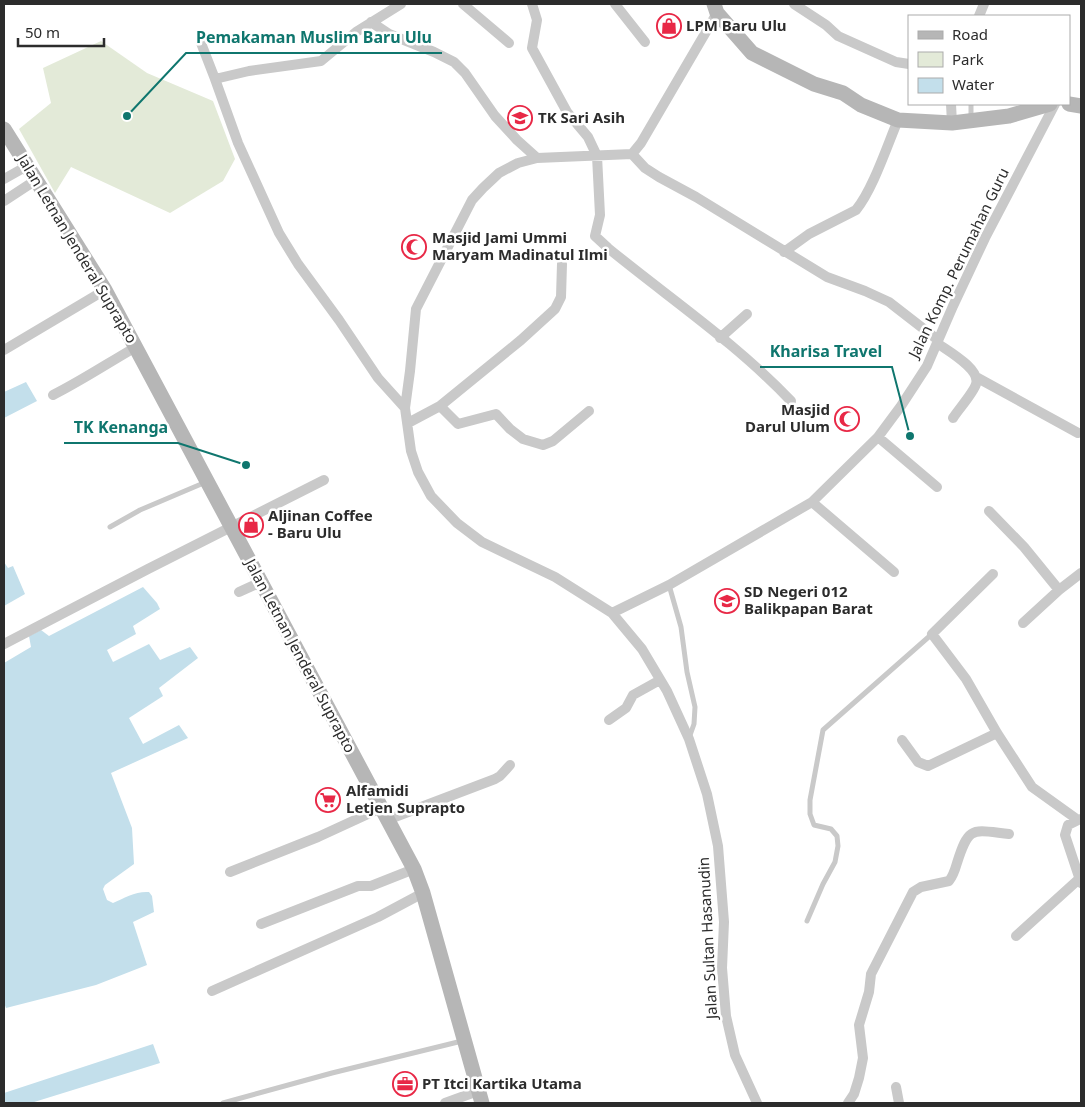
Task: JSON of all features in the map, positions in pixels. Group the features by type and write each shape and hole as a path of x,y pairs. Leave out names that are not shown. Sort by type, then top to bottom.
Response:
{"main road":[{"path":"715,8 752,53 814,84 843,93 861,105 898,120 952,123 1008,116 1046,105"},
{"name":"Jalan Letnan Jenderal Suprapto","path":"4,129 105,290 414,869 423,893 480,1097"}],"street":[{"path":"215,78 321,61 356,32 401,4"},
{"path":"463,4 509,44"},
{"path":"532,4 537,20 532,48 567,112 588,137 597,156 600,215 596,236 608,248 758,369 791,401"},
{"path":"615,4 645,42"},
{"path":"794,4 826,25 838,36 896,62 908,64"},
{"path":"715,8 646,135 632,154 645,168 659,177 696,197 827,277 854,286 889,302 973,370 976,384 953,418"},
{"path":"372,22 389,34 454,62 465,73 495,116 537,158"},
{"path":"201,44 238,143 279,233 298,264 378,378 405,408"},
{"path":"952,105 952,123"},
{"name":"Jalan Komp. Perumahan Guru","path":"612,613 669,585 812,502 878,437 927,366 985,238 1054,105"},
{"path":"784,252 809,234 856,210 880,165 898,120"},
{"name":"Jalan Sultan Hasanudin","path":"632,154 537,158 518,163 499,174 472,200 416,309 405,408 411,451 418,472 432,496 456,523 482,542 555,577 612,613 642,649 667,691 689,739 707,794 718,846 724,922 722,968 726,1016 734,1055 757,1103"},
{"path":"4,179 27,166"},
{"path":"4,201 36,180"},
{"path":"408,423 440,406 521,340 555,309 562,296 562,264"},
{"path":"4,350 105,290"},
{"path":"720,338 748,314"},
{"path":"53,395 72,386 97,369 136,347"},
{"path":"976,377 1078,433"},
{"path":"440,406 458,424 496,414 523,439 543,445 553,441 590,411"},
{"path":"878,437 937,487"},
{"path":"4,644 324,480"},
{"path":"812,502 894,572"},
{"path":"989,511 1024,547 1058,590"},
{"path":"993,574 932,634 966,679 997,733 1032,787 1080,820"},
{"path":"1023,623 1058,590 1081,574"},
{"path":"239,592 260,582"},
{"path":"609,720 626,708 633,695 660,680"},
{"path":"902,740 918,762 928,766 997,733"},
{"path":"230,872 318,837 495,779 510,765"},
{"path":"1016,936 1080,881 1066,835 1068,825 1080,820"},
{"path":"848,1103 854,1094 863,1058 859,1025 869,992 871,974 913,892 920,887 948,881 954,874 964,842 972,832 979,830 1009,834"},
{"path":"262,924 358,886 371,886 414,869"},
{"path":"212,991 378,917 423,893"},
{"path":"896,1087 899,1103"},
{"path":"445,1103 480,1097"}],"lane":[{"path":"970,120 971,105"},
{"path":"110,527 140,510 207,482"},
{"path":"669,585 681,627 687,672 695,707 694,724 689,739"},
{"path":"806,921 823,884 836,862 838,846 837,836 831,829 814,825 810,814 810,800 823,730 932,634"},
{"path":"223,1103 332,1073 465,1040"}],"green space":[{"path":"101,41 147,73 213,101 235,159 223,181 170,213 71,167 55,193 19,129 51,103 43,68"}],"water":[{"path":"26,382 37,401 4,418 4,392"},
{"path":"4,562 8,568 13,566 25,594 4,606"},
{"path":"143,587 160,609 133,626 136,634 107,650 113,662 149,644 160,660 190,647 198,658 159,688 163,696 129,718 143,744 179,725 188,738 111,773 132,828 134,864 105,885 103,889 107,900 113,903 139,893 149,892 152,896 154,912 133,922 147,965 96,985 6,1008 4,1003 4,663 31,647 29,636 41,630 49,636"},
{"path":"153,1044 160,1063 31,1103 4,1103 4,1093"}],"place":[{"name":"LPM Baru Ulu","path":"669,26"},
{"name":"Pemakaman Muslim Baru Ulu","path":"127,116"},
{"name":"TK Sari Asih","path":"520,118"},
{"name":"Masjid Jami Ummi Maryam Madinatul Ilmi","path":"414,247"},
{"name":"Masjid Darul Ulum","path":"847,419"},
{"name":"Kharisa Travel","path":"910,436"},
{"name":"TK Kenanga","path":"246,465"},
{"name":"Aljinan Coffee - Baru Ulu","path":"251,525"},
{"name":"SD Negeri 012 Balikpapan Barat","path":"727,601"},
{"name":"Alfamidi Letjen Suprapto","path":"328,800"},
{"name":"PT Itci Kartika Utama","path":"405,1084"}]}
